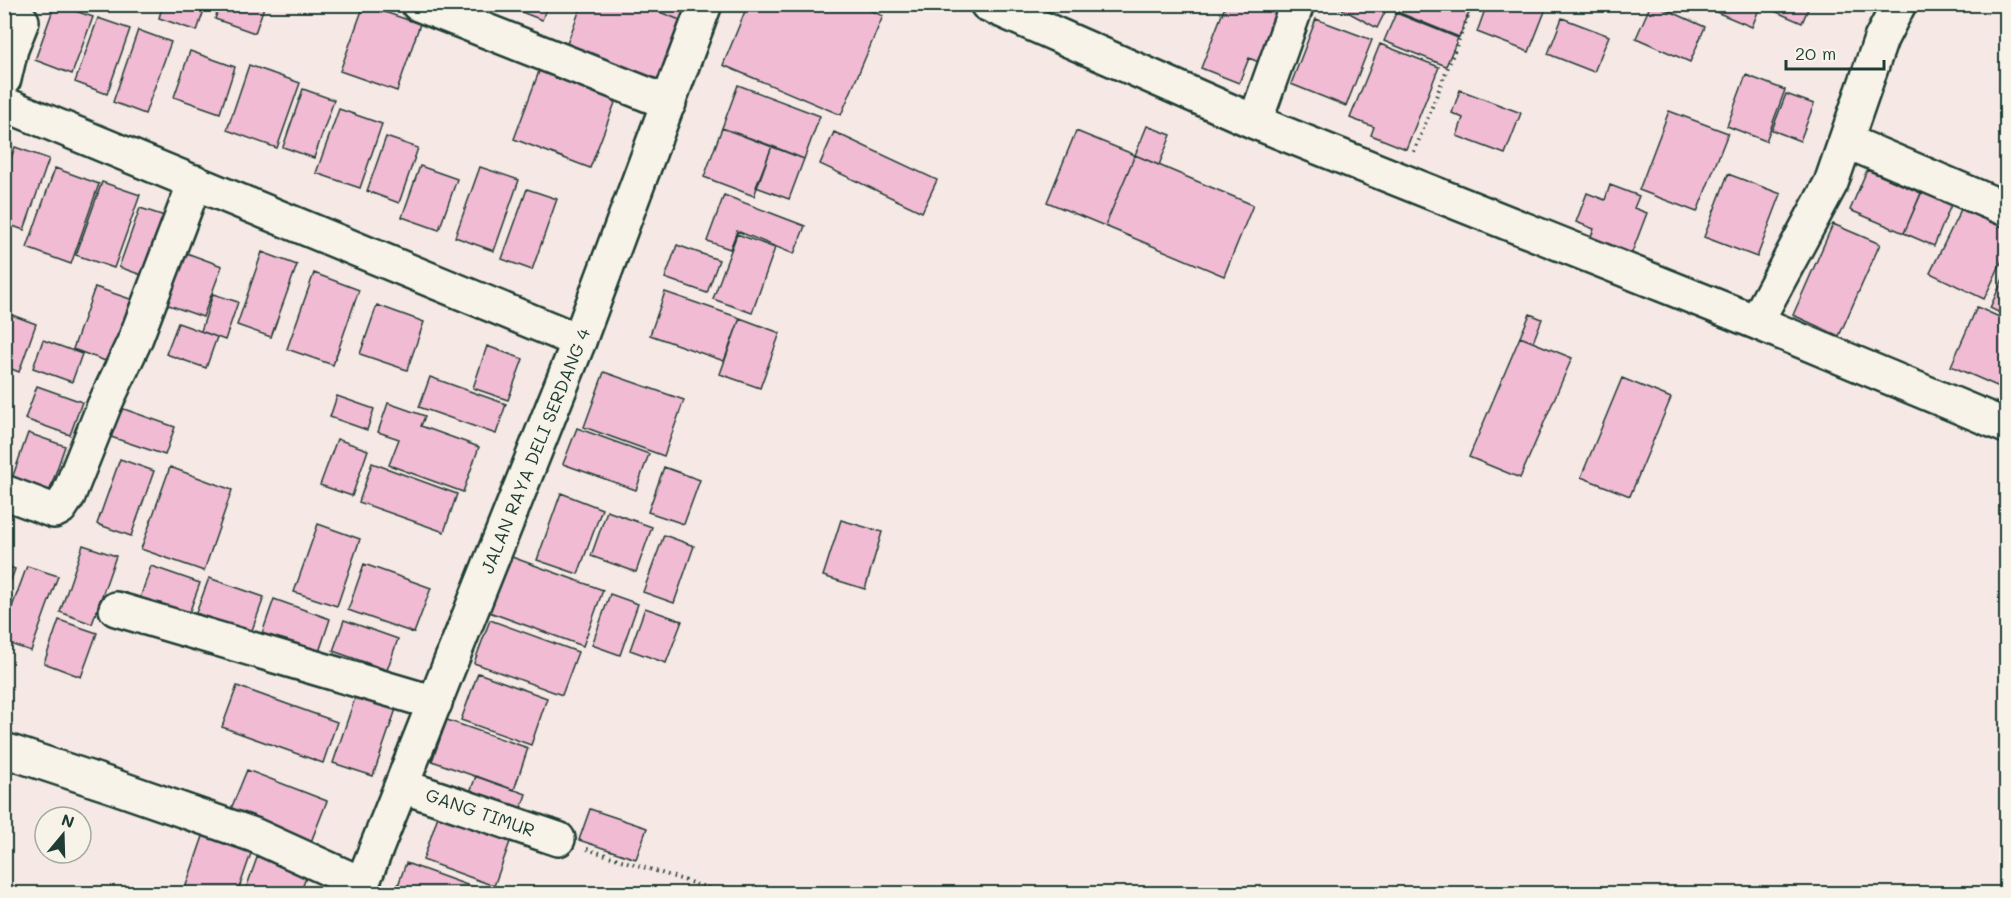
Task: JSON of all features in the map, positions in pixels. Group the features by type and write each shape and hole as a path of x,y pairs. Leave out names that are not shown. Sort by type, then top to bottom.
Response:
{"street":[{"path":"418,4 669,103"},
{"name":"JALAN RAYA DELI SERDANG 4","path":"360,889 579,341 705,4"},
{"path":"987,4 1255,122 1756,322 2007,426"},
{"path":"1255,122 1297,4"},
{"path":"1756,322 1831,183 1881,39 1899,4"},
{"path":"4,79 11,49 22,21"},
{"path":"4,104 579,341"},
{"path":"1846,141 2007,209"},
{"path":"4,492 54,511 60,508 68,496 104,406 135,340 195,182"},
{"path":"116,609 435,704"},
{"path":"4,750 254,835 360,889"},
{"name":"GANG TIMUR","path":"402,786 558,839"}],"path":[{"path":"1403,181 1473,4"},
{"path":"558,839 727,894"}],"building":[{"path":"4,4 19,4 7,37 4,37"},
{"path":"55,4 93,17 72,74 35,60"},
{"path":"163,4 206,4 197,31 159,18"},
{"path":"220,4 265,4 255,33 215,19"},
{"path":"466,4 490,4 487,12"},
{"path":"501,4 548,4 542,20"},
{"path":"582,4 639,4 680,20 653,92 562,57"},
{"path":"639,4 686,4 680,20"},
{"path":"748,4 856,4 883,16 841,115 723,65"},
{"path":"1226,4 1280,4 1261,63 1249,58 1239,83 1201,68"},
{"path":"1333,4 1389,4 1377,28"},
{"path":"1398,4 1468,4 1472,6 1459,37 1395,11"},
{"path":"1487,4 1543,4 1547,6 1529,52 1477,32"},
{"path":"1651,4 1705,27 1690,62 1636,38"},
{"path":"1697,4 1761,4 1752,27"},
{"path":"1766,4 1810,4 1802,23 1765,7"},
{"path":"1860,4 1887,4 1883,13"},
{"path":"364,5 420,24 397,91 340,71"},
{"path":"1396,13 1458,38 1446,66 1384,41"},
{"path":"98,18 130,29 107,94 75,82"},
{"path":"1562,18 1609,36 1594,72 1548,54"},
{"path":"1316,19 1372,40 1346,106 1291,84"},
{"path":"138,30 171,42 145,114 113,102"},
{"path":"1380,44 1439,67 1406,149 1371,135 1374,127 1350,118"},
{"path":"190,51 235,67 220,113 174,97"},
{"path":"249,65 300,83 277,148 227,130"},
{"path":"541,66 618,95 590,168 514,139"},
{"path":"1746,75 1785,90 1766,141 1727,126"},
{"path":"738,85 820,116 804,159 722,128"},
{"path":"303,89 334,100 314,158 283,147"},
{"path":"1460,90 1521,113 1505,154 1457,136 1463,118 1452,113"},
{"path":"1786,94 1814,104 1800,141 1772,130"},
{"path":"339,109 382,124 360,188 316,173"},
{"path":"1669,111 1728,133 1697,212 1639,190"},
{"path":"1147,126 1171,135 1159,165 1135,155"},
{"path":"722,128 772,146 754,196 704,177"},
{"path":"1076,131 1135,155 1105,226 1047,202"},
{"path":"834,132 937,180 922,212 820,164"},
{"path":"386,137 418,148 399,203 367,191"},
{"path":"772,146 804,159 789,199 756,187"},
{"path":"15,147 49,159 24,230 4,223 4,178"},
{"path":"1135,155 1253,205 1224,276 1105,226"},
{"path":"420,166 457,179 439,230 402,217"},
{"path":"480,167 519,180 494,251 455,237"},
{"path":"55,168 99,184 71,264 27,248"},
{"path":"1867,170 1921,193 1904,233 1850,210"},
{"path":"2006,170 2006,195 1998,192"},
{"path":"1728,174 1781,194 1757,257 1704,237"},
{"path":"1927,180 1956,193 1934,246 1904,233"},
{"path":"102,182 140,195 114,268 76,255"},
{"path":"1610,185 1639,196 1634,208 1647,213 1631,255 1590,239 1594,229 1576,222 1587,193 1605,200"},
{"path":"527,189 557,199 532,270 502,259"},
{"path":"724,195 805,226 794,254 737,231 730,249 707,241"},
{"path":"1967,197 2006,216 2006,252 1984,299 1930,273"},
{"path":"140,208 174,219 153,279 119,267"},
{"path":"1833,224 1880,244 1839,336 1793,315"},
{"path":"737,234 775,248 752,313 713,299"},
{"path":"677,245 719,260 707,293 665,278"},
{"path":"181,251 222,266 203,317 163,303"},
{"path":"262,252 297,265 271,337 237,325"},
{"path":"2006,272 2006,316 1990,308"},
{"path":"314,273 359,290 333,365 287,349"},
{"path":"95,287 133,300 111,363 73,349"},
{"path":"665,292 740,318 724,361 650,335"},
{"path":"213,294 238,302 225,340 201,331"},
{"path":"377,305 424,322 407,370 360,354"},
{"path":"1977,307 2006,320 2006,384 2004,389 1951,366"},
{"path":"4,312 36,324 19,372 4,366"},
{"path":"1530,314 1542,319 1533,342 1520,337"},
{"path":"740,318 780,333 760,388 720,374"},
{"path":"178,323 217,337 206,368 166,354"},
{"path":"1520,337 1572,358 1520,478 1469,457"},
{"path":"43,340 82,354 72,382 33,368"},
{"path":"487,346 523,359 508,400 473,388"},
{"path":"604,372 684,400 664,456 584,427"},
{"path":"430,377 506,404 496,434 419,407"},
{"path":"1622,378 1671,398 1630,496 1581,477"},
{"path":"37,386 82,402 70,435 25,419"},
{"path":"337,396 374,409 367,430 330,417"},
{"path":"388,403 425,416 421,426 479,447 463,492 389,465 399,439 378,432"},
{"path":"121,408 175,427 165,455 111,437"},
{"path":"577,428 649,454 636,490 563,464"},
{"path":"28,433 65,446 46,501 9,487"},
{"path":"337,439 368,450 352,496 320,485"},
{"path":"120,459 154,471 131,536 97,524"},
{"path":"372,463 457,494 444,532 359,502"},
{"path":"170,467 232,490 204,571 141,549"},
{"path":"664,467 700,480 684,524 648,512"},
{"path":"561,493 602,509 578,574 537,560"},
{"path":"607,511 652,527 636,572 591,556"},
{"path":"841,520 882,532 865,589 823,576"},
{"path":"318,524 360,539 337,606 294,592"},
{"path":"664,535 694,546 674,603 643,592"},
{"path":"83,545 116,556 92,624 60,612"},
{"path":"509,556 603,590 583,646 489,612"},
{"path":"364,564 431,588 414,633 348,610"},
{"path":"4,565 15,569 4,600"},
{"path":"27,566 58,576 31,651 4,642 4,629"},
{"path":"151,566 200,583 184,627 136,610"},
{"path":"209,578 264,597 251,633 196,613"},
{"path":"610,594 638,604 620,655 592,645"},
{"path":"274,599 330,619 317,658 260,639"},
{"path":"645,608 682,621 666,663 630,650"},
{"path":"59,620 97,633 81,677 44,663"},
{"path":"344,620 398,639 387,670 333,651"},
{"path":"490,620 578,652 562,695 474,663"},
{"path":"478,673 547,698 531,745 461,720"},
{"path":"237,686 337,722 323,763 222,727"},
{"path":"357,692 397,706 373,776 333,763"},
{"path":"447,720 528,748 514,790 432,761"},
{"path":"247,770 327,801 307,852 226,821"},
{"path":"476,776 526,794 517,821 466,803"},
{"path":"590,809 647,828 636,859 579,840"},
{"path":"438,816 510,842 494,886 423,860"},
{"path":"207,825 255,842 237,894 183,894"},
{"path":"258,855 308,872 300,894 244,894"},
{"path":"406,863 492,894 395,894"}]}
